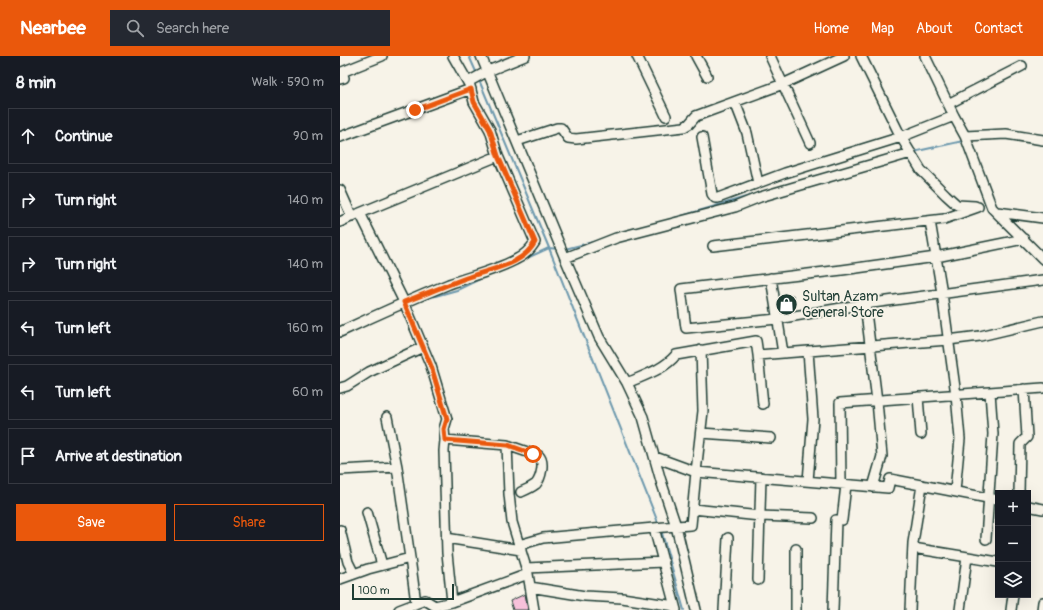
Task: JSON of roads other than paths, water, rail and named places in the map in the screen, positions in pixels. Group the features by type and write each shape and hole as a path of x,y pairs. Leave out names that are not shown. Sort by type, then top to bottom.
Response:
{"street":[{"path":"340,79 344,78 342,72 382,56"},
{"path":"340,332 404,302 472,276 497,269 517,260 530,250 535,242 498,156 490,130 474,102 470,84 453,56"},
{"path":"481,56 486,73 517,141 599,337 627,383 643,417 696,610"},
{"path":"340,137 470,84 486,73 525,56"},
{"path":"637,56 666,116"},
{"path":"696,56 706,76"},
{"path":"770,56 810,143"},
{"path":"517,141 557,128 561,128 568,138 576,139 684,127 696,116 783,84 844,56"},
{"path":"861,56 901,137 921,170 946,196 957,205 1043,218"},
{"path":"925,56 965,136 995,210 1043,259"},
{"path":"948,104 1022,66"},
{"path":"735,102 747,133 758,183"},
{"path":"702,137 714,198 722,197 799,168 901,137 954,116"},
{"path":"965,136 1006,134 1043,140"},
{"path":"565,258 616,238 735,207 760,197 911,153"},
{"path":"340,222 498,156"},
{"path":"340,190 356,215 404,302 431,366 447,419 444,429 446,538 452,602"},
{"path":"714,246 944,219 978,207"},
{"path":"930,221 956,395 960,439 955,491"},
{"path":"1024,239 936,257 681,289 686,328 778,319 865,304 1043,280"},
{"path":"771,278 783,353"},
{"path":"865,304 877,400 882,456 873,487"},
{"path":"758,355 948,340 980,336 1043,321"},
{"path":"627,383 657,370 669,363 676,355 756,341 763,404"},
{"path":"340,388 347,386 369,372 423,348"},
{"path":"446,538 520,548 543,538 691,525 703,411 701,350"},
{"path":"808,351 813,419 808,482"},
{"path":"833,610 836,520 842,520 844,485 840,403 1043,388"},
{"path":"1019,490 1020,444 1027,437 1024,389"},
{"path":"986,539 993,434 990,392"},
{"path":"918,397 921,434"},
{"path":"387,417 397,467 410,558 413,606"},
{"path":"701,433 771,438"},
{"path":"445,440 508,445 541,458 541,470 537,482 533,486 521,492"},
{"path":"508,445 509,494 512,522 527,571 534,610"},
{"path":"654,457 696,472 888,488 890,479 995,499"},
{"path":"340,470 397,467"},
{"path":"758,580 761,477"},
{"path":"910,610 913,548 922,485"},
{"path":"1031,507 1043,509"},
{"path":"693,509 760,516 813,518"},
{"path":"367,512 382,565"},
{"path":"530,587 585,596 622,598 676,608 656,528"},
{"path":"340,530 348,562 354,574"},
{"path":"724,610 728,538"},
{"path":"796,548 796,610"},
{"path":"913,548 995,562"},
{"path":"960,610 967,557"},
{"path":"340,580 382,565 410,558"},
{"path":"399,610 413,606 425,600 435,606 452,602 527,571 664,562"},
{"path":"1012,598 1012,610"},
{"path":"1042,610 1043,602"}],"waterway":[{"path":"469,56 477,74"},
{"path":"479,80 549,248 659,525"},
{"path":"913,152 963,141"},
{"path":"668,220 756,194"},
{"path":"565,249 597,241"},
{"path":"525,259 549,248 558,249"},
{"path":"421,300 457,290 486,276"},
{"path":"340,337 355,330"},
{"path":"661,530 684,610"}],"place":[{"name":"Sultan Azam General Store","path":"786,304"}]}
